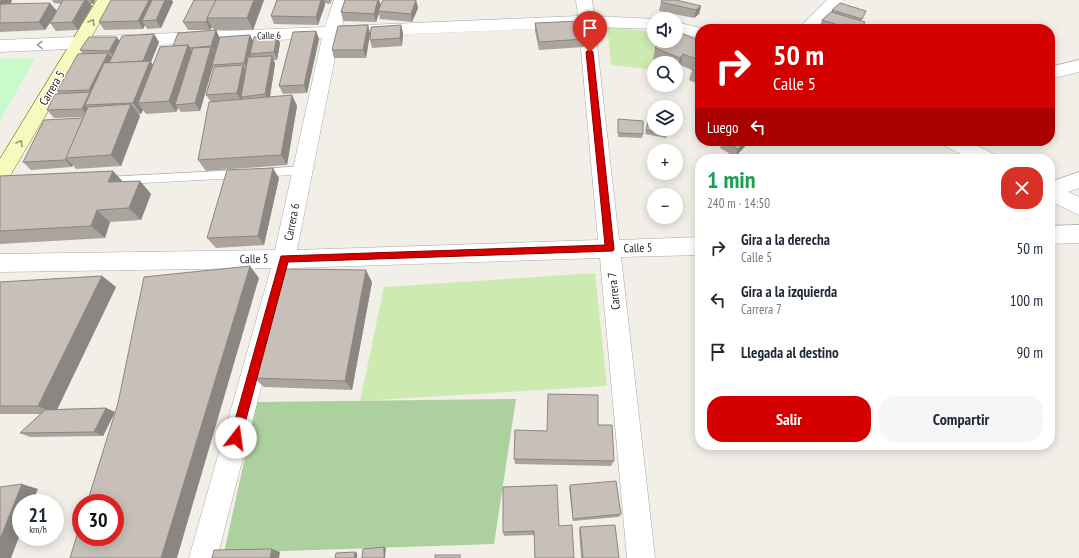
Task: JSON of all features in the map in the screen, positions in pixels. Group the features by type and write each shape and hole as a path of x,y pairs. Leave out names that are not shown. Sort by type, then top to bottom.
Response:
{"main road":[{"name":"Carrera 5","path":"0,176 105,0"}],"street":[{"name":"Carrera 6","path":"203,558 284,259 332,32 342,0"},
{"name":"Carrera 7","path":"584,0 641,558"},
{"path":"809,24 822,6 836,0"},
{"name":"Calle 6","path":"0,46 587,21 647,24"},
{"path":"683,28 695,31"},
{"path":"1055,72 1079,66"},
{"path":"962,146 977,154"},
{"path":"1055,188 1079,180"},
{"path":"1055,193 1079,207"},
{"path":"1055,235 1079,234"},
{"name":"Calle 5","path":"0,263 284,259 695,246"}],"lane":[{"path":"95,182 302,170"}],"green space":[{"path":"607,27 647,31 647,48 666,48 659,56 647,56 647,69 611,65"},
{"path":"35,58 0,121 0,59"},
{"path":"595,273 607,386 360,401 384,287"},
{"path":"516,399 494,544 224,553 257,402"}],"building":[{"path":"63,0 85,0 72,22 50,23"},
{"path":"111,0 149,0 138,21 99,22"},
{"path":"152,0 165,0 156,20 142,21"},
{"path":"194,0 216,0 206,22 183,22"},
{"path":"216,0 254,0 247,18 207,18"},
{"path":"277,0 321,0 316,17 271,16"},
{"path":"345,0 378,0 374,14 341,12"},
{"path":"383,0 416,0 411,14 378,11"},
{"path":"662,0 676,0 701,6 696,10 661,2"},
{"path":"50,3 39,22 0,23 1,4"},
{"path":"840,3 866,11 862,19 832,10"},
{"path":"831,12 865,22 864,24 835,24 822,20"},
{"path":"581,21 584,39 539,42 535,23"},
{"path":"368,25 363,50 332,50 338,26"},
{"path":"401,25 400,38 370,40 371,27"},
{"path":"216,30 211,46 190,48 188,45 173,46 178,33"},
{"path":"316,31 304,85 279,86 293,32"},
{"path":"154,34 143,61 109,63 122,36"},
{"path":"683,34 695,39 695,58 683,54 682,56 675,56 655,48 683,48"},
{"path":"250,35 244,63 212,65 220,37"},
{"path":"277,35 274,52 250,54 254,37"},
{"path":"89,37 117,37 109,51 80,50"},
{"path":"188,45 169,101 138,103 160,47"},
{"path":"211,47 195,103 175,105 193,48"},
{"path":"108,53 89,90 57,91 78,54"},
{"path":"272,56 265,94 241,97 248,57"},
{"path":"150,61 133,103 85,105 104,63"},
{"path":"243,65 237,93 206,95 214,67"},
{"path":"90,92 82,109 47,110 55,94"},
{"path":"292,95 281,155 198,160 209,102"},
{"path":"131,104 111,155 65,158 88,107"},
{"path":"83,118 65,160 23,162 44,120"},
{"path":"618,119 643,121 643,134 618,133"},
{"path":"733,146 741,146 738,149"},
{"path":"273,168 258,236 207,238 227,170"},
{"path":"113,171 108,182 140,181 129,208 97,210 91,226 0,231 0,176"},
{"path":"250,266 161,558 70,558 74,546 124,546 124,494 90,494 118,403 144,277"},
{"path":"284,269 366,270 345,381 254,378"},
{"path":"102,276 38,406 0,406 0,282"},
{"path":"548,394 598,395 598,425 612,425 614,461 514,459 515,430 547,431"},
{"path":"106,408 94,432 20,433 45,410"},
{"path":"616,481 621,514 573,519 570,485"},
{"path":"22,484 18,494 12,494 12,509 0,539 0,487"},
{"path":"557,485 559,526 572,525 574,558 535,558 534,531 503,532 503,487"},
{"path":"615,525 619,558 583,558 580,527"},
{"path":"384,547 384,558 362,558 363,549"},
{"path":"272,549 270,558 212,558 214,550"},
{"path":"355,552 354,558 335,558 336,553"},
{"path":"435,555 460,555 460,558 435,558"}],"route":[{"path":"236,438 284,259 610,249 590,52"}]}
